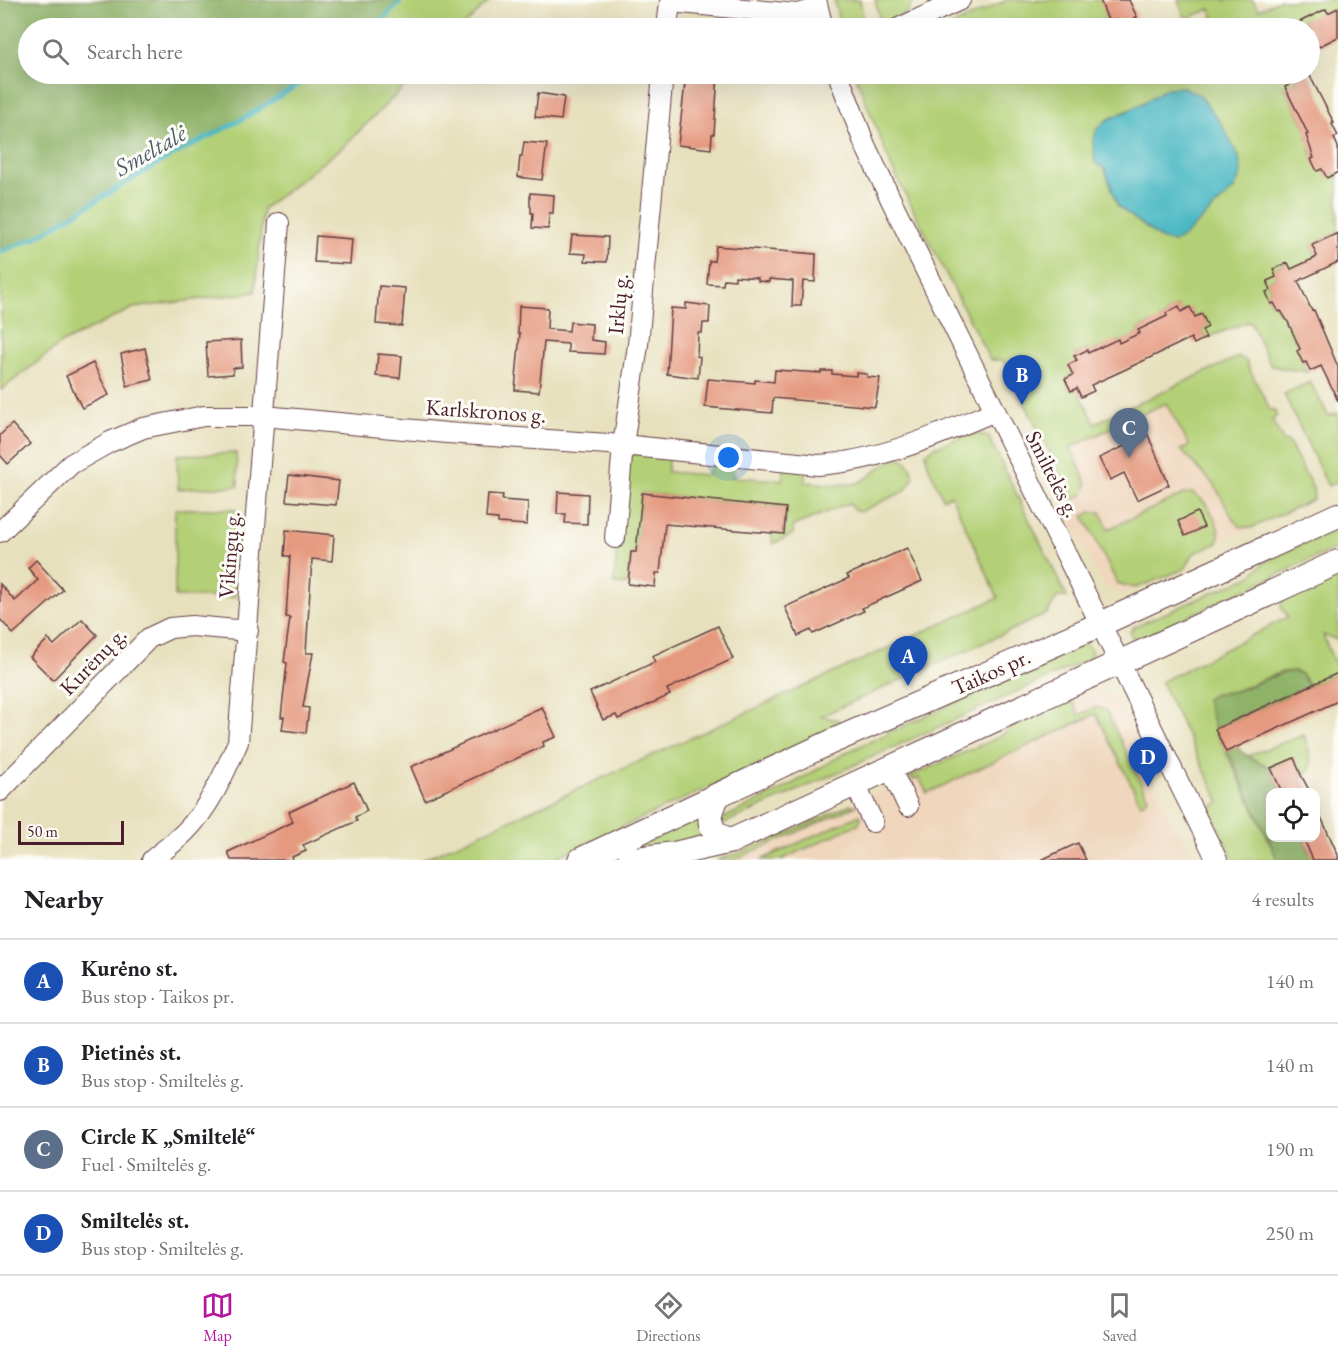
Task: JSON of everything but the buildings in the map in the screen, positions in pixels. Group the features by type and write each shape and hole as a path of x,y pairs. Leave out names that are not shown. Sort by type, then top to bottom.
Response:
{"main road":[{"name":"Taikos pr.","path":"580,860 831,742 1101,624 1338,515"},
{"name":"Taikos pr.","path":"630,860 674,854 731,840 1338,562"},
{"path":"718,795 710,813 710,825 715,832 731,840"}],"street":[{"path":"921,18 960,0"},
{"path":"669,18 670,2 797,14 817,4"},
{"name":"Irklų g.","path":"615,538 623,445 638,345 662,84"},
{"name":"Smiltelės g.","path":"841,84 878,174 1217,860"},
{"name":"Vikingų g.","path":"152,860 185,832 204,808 222,779 238,742 279,223"},
{"name":"Karlskronos g.","path":"0,532 71,464 110,442 143,428 204,416 264,416 447,433 623,445 818,465 842,463 889,453 995,411"},
{"name":"Kurėnų g.","path":"0,791 149,638 170,628 192,626 248,631"},
{"path":"890,768 908,806"},
{"path":"855,784 873,822"}],"shaded area":[{"path":"1166,403 1189,446 1181,449 1215,486 1230,515 1241,527 1251,528 1194,553 1185,569 1123,594 1109,589 1100,579 1058,497 1073,499 1079,497 1086,485 1070,447"},
{"path":"1088,689 1112,694 1118,703 1129,724 1131,739 1175,828 1195,860 717,860 745,851 997,738 1032,714"}],"green space":[{"path":"0,0 402,0 385,18 18,18 18,84 300,84 239,121 164,160 35,238 0,252"},
{"path":"402,0 490,0 472,18 385,18"},
{"path":"834,0 860,0 863,18 838,18"},
{"path":"875,0 912,0 908,13 896,18 880,18"},
{"path":"1007,0 1100,0 1109,13 1105,15 1106,18 968,18"},
{"path":"1178,0 1253,0 1258,10 1280,0 1338,0 1338,8 1316,18 1214,18 1210,9 1186,18"},
{"path":"300,84 407,84 344,146 263,209 255,292 133,308 62,343 1,390 0,252 35,238 164,160 239,121"},
{"path":"859,84 1291,84 1285,87 1310,134 1306,136 1312,148 1310,149 1314,158 1312,159 1327,177 1336,173 1338,177 1338,233 1312,245 1316,259 1291,269 1287,263 1273,269 1276,277 1267,281 1271,290 1266,293 1271,304 1274,303 1278,312 1281,311 1286,322 1291,321 1291,329 1307,372 1271,366 1250,321 1206,338 1202,330 1208,326 1202,314 1195,317 1190,308 1181,312 1178,306 1166,313 1167,316 1159,320 1160,323 1151,323 1138,330 1140,333 1119,343 1118,340 1098,352 1097,349 1088,353 1087,350 1075,355 1077,360 1073,375 1065,379 1071,391 1077,388 1095,423 1238,357 1245,360 1270,410 1274,410 1277,416 1272,420 1284,442 1288,441 1313,489 1314,499 1251,528 1241,527 1235,522 1215,486 1181,450 1189,445 1166,403 1071,447 1087,485 1083,495 1073,499 1003,360 990,360 892,168","holes":["1136,107 1234,189 1182,238 1118,206 1105,169 1108,120"]},
{"path":"1310,382 1329,416 1338,413 1338,481 1328,486 1284,394"},
{"path":"972,433 988,436 1067,597 1057,597 1047,614 821,716 838,720 844,726 550,860 422,860 998,598 951,495 943,499 928,465 926,453 935,447"},
{"path":"236,453 238,486 178,489 177,455"},
{"path":"629,453 664,455 668,459 667,472 708,475 710,460 733,462 733,477 782,480 784,467 806,469 805,482 838,485 857,483 896,458 903,459 909,465 914,477 905,491 860,512 854,510 849,503 793,526 793,534 773,544 771,533 784,534 786,508 642,493 636,552 631,552 628,584 614,584 624,458"},
{"path":"1192,493 1203,501 1212,514 1218,529 1218,543 1194,553 1185,569 1136,588 1117,583 1084,516 1091,512 1101,512 1108,529 1184,494"},
{"path":"175,509 235,509 235,597 175,597"},
{"path":"1338,528 1338,547 1134,640 1130,632 1133,627 1249,577 1266,561"},
{"path":"1338,573 1338,640 1323,635 1334,662 1338,663 1338,673 1309,686 1301,674 1294,671 1281,672 1233,692 1213,693 1215,729 1266,835 1266,842 1269,842 1278,860 1234,860 1209,809 1220,802 1161,682 1288,617 1281,607 1282,601"},
{"path":"1081,645 1087,645 1092,652 1090,658 1085,661 721,825 720,820 784,789 847,752"},
{"path":"1294,671 1301,674 1309,686 1215,729 1206,699 1216,694 1242,689 1278,674"},
{"path":"1070,695 1079,715 1097,707 1106,710 1148,798 1141,804 1096,714 927,793 919,778 912,780 909,777 997,738 1032,714"},
{"path":"1304,735 1310,753 1310,762 1309,771 1301,775 1294,758 1271,768 1247,756"},
{"path":"1237,747 1247,756 1271,768 1280,788 1266,788 1266,834 1230,756 1226,752"},
{"path":"850,805 856,806 734,860 717,860 745,851"},
{"path":"860,815 858,824 781,860 761,860"},
{"path":"702,817 707,833 675,846 628,851"},
{"path":"1270,842 1305,842 1313,860 1278,860"}],"water":[{"path":"1183,87 1200,95 1222,125 1239,157 1241,173 1234,189 1182,238 1174,242 1162,240 1118,206 1105,169 1095,163 1093,141 1097,129 1107,120 1136,107 1167,88"}],"waterway":[{"name":"Smeltalė","path":"385,18 402,0"},
{"name":"Smeltalė","path":"0,252 35,238 164,160 239,121 300,84"}],"place":[{"name":"Pietinės st.","path":"1022,405"},
{"name":"Circle K „Smiltelė“","path":"1129,458"},
{"name":"Kurėno st.","path":"908,686"},
{"name":"Smiltelės st.","path":"1148,787"}]}
